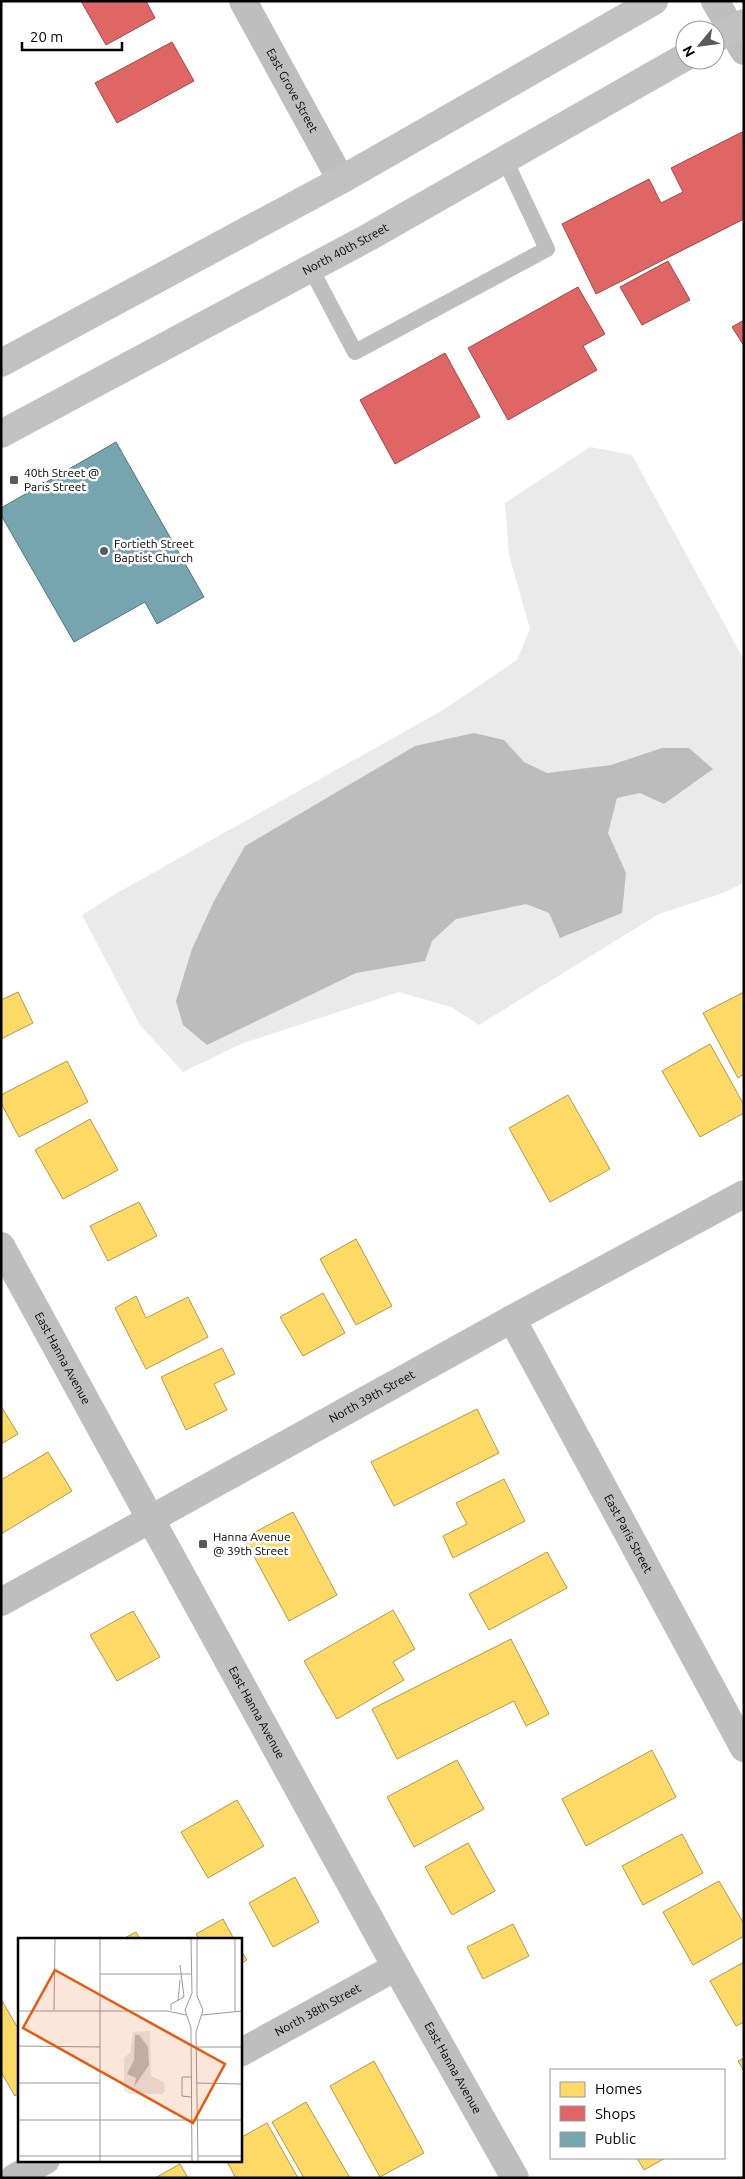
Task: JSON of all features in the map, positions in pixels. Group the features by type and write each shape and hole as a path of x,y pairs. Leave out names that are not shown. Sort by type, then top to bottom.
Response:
{"main road":[{"path":"1,363 341,180 654,1"},
{"name":"North 40th Street","path":"1,434 311,269 675,63"}],"street":[{"name":"East Grove Street","path":"243,1 341,180"},
{"path":"715,1 734,36"},
{"name":"North 39th Street","path":"1,1602 512,1319 744,1194"},
{"name":"East Hanna Avenue","path":"1,1246 396,1968 515,2178"},
{"name":"East Paris Street","path":"512,1319 744,1748"},
{"name":"North 38th Street","path":"241,2052 396,1968"},
{"path":"14,2178 42,2162"}],"lane":[{"path":"311,269 356,352 547,248 505,160"}],"shaded area":[{"path":"590,447 632,455 744,660 744,883 723,893 659,914 479,1025 451,1007 399,992 241,1044 183,1072 140,1025 82,915 117,893 443,710 517,660 530,629 509,555 505,503"},
{"path":"474,733 504,740 524,762 547,773 611,765 662,748 689,748 713,769 664,804 640,793 617,798 608,833 626,873 622,913 560,938 549,913 526,904 456,919 432,941 425,961 356,973 207,1045 183,1025 176,1001 192,949 214,901 245,846 415,746"}],"building: Homes":[{"path":"18,992 33,1023 1,1039 1,1000"},
{"path":"744,992 744,1074 738,1078 703,1013"},
{"path":"710,1044 744,1105 744,1113 700,1137 662,1071"},
{"path":"67,1061 88,1102 19,1137 1,1103 1,1095"},
{"path":"568,1095 610,1169 550,1202 509,1128"},
{"path":"90,1119 118,1170 63,1199 35,1150"},
{"path":"139,1202 157,1236 108,1261 90,1226"},
{"path":"356,1239 392,1306 356,1325 320,1259"},
{"path":"323,1293 345,1333 303,1356 280,1317"},
{"path":"136,1296 146,1318 188,1297 208,1337 146,1369 115,1308"},
{"path":"222,1348 235,1374 214,1384 227,1410 186,1430 161,1377"},
{"path":"1,1406 18,1434 1,1444"},
{"path":"477,1409 499,1453 394,1506 371,1462"},
{"path":"48,1452 72,1491 1,1534 1,1480"},
{"path":"504,1479 525,1521 453,1558 443,1536 467,1524 456,1503"},
{"path":"293,1512 337,1595 289,1621 244,1538"},
{"path":"547,1552 567,1588 489,1630 469,1594"},
{"path":"393,1610 415,1649 393,1662 404,1680 337,1719 304,1661"},
{"path":"133,1611 160,1657 117,1681 90,1635"},
{"path":"511,1639 549,1714 526,1726 514,1701 397,1759 372,1709"},
{"path":"652,1750 676,1797 586,1846 562,1799"},
{"path":"457,1760 484,1809 414,1847 387,1797"},
{"path":"237,1800 264,1846 208,1878 181,1832"},
{"path":"682,1834 703,1873 643,1905 622,1866"},
{"path":"468,1843 495,1891 452,1915 425,1867"},
{"path":"295,1877 319,1922 273,1947 249,1903"},
{"path":"719,1881 744,1924 744,1936 693,1965 663,1912"},
{"path":"223,1919 233,1938 198,1938 196,1934"},
{"path":"513,1924 529,1956 483,1979 467,1947"},
{"path":"136,1932 139,1938 125,1938"},
{"path":"241,1951 247,1960 241,1963"},
{"path":"744,1962 744,2022 736,2026 710,1981"},
{"path":"1,1999 18,2028 18,2094 15,2096 1,2072"},
{"path":"744,2058 744,2071 738,2061"},
{"path":"374,2061 424,2153 380,2177 330,2086"},
{"path":"306,2102 350,2178 304,2178 272,2122"},
{"path":"267,2123 298,2178 236,2178 227,2162 241,2162 241,2137"},
{"path":"638,2159 663,2159 644,2170"},
{"path":"180,2164 188,2178 155,2178"}],"building: Shops":[{"path":"81,1 146,1 155,18 106,45"},
{"path":"172,42 194,81 117,123 95,83"},
{"path":"744,131 744,219 596,294 562,224 649,179 661,203 683,192 671,168"},
{"path":"668,261 690,300 642,325 620,287"},
{"path":"578,287 605,334 583,346 597,370 508,420 468,348"},
{"path":"744,320 744,346 732,327"},
{"path":"445,353 480,417 395,464 360,400"}],"building: Public":[{"path":"116,442 204,597 157,624 145,602 74,642 1,515 1,508"}],"place":[{"name":"40th Street @ Paris Street","path":"14,480"},
{"name":"Fortieth Street Baptist Church","path":"104,551"},
{"name":"Hanna Avenue @ 39th Street","path":"203,1544"}]}
